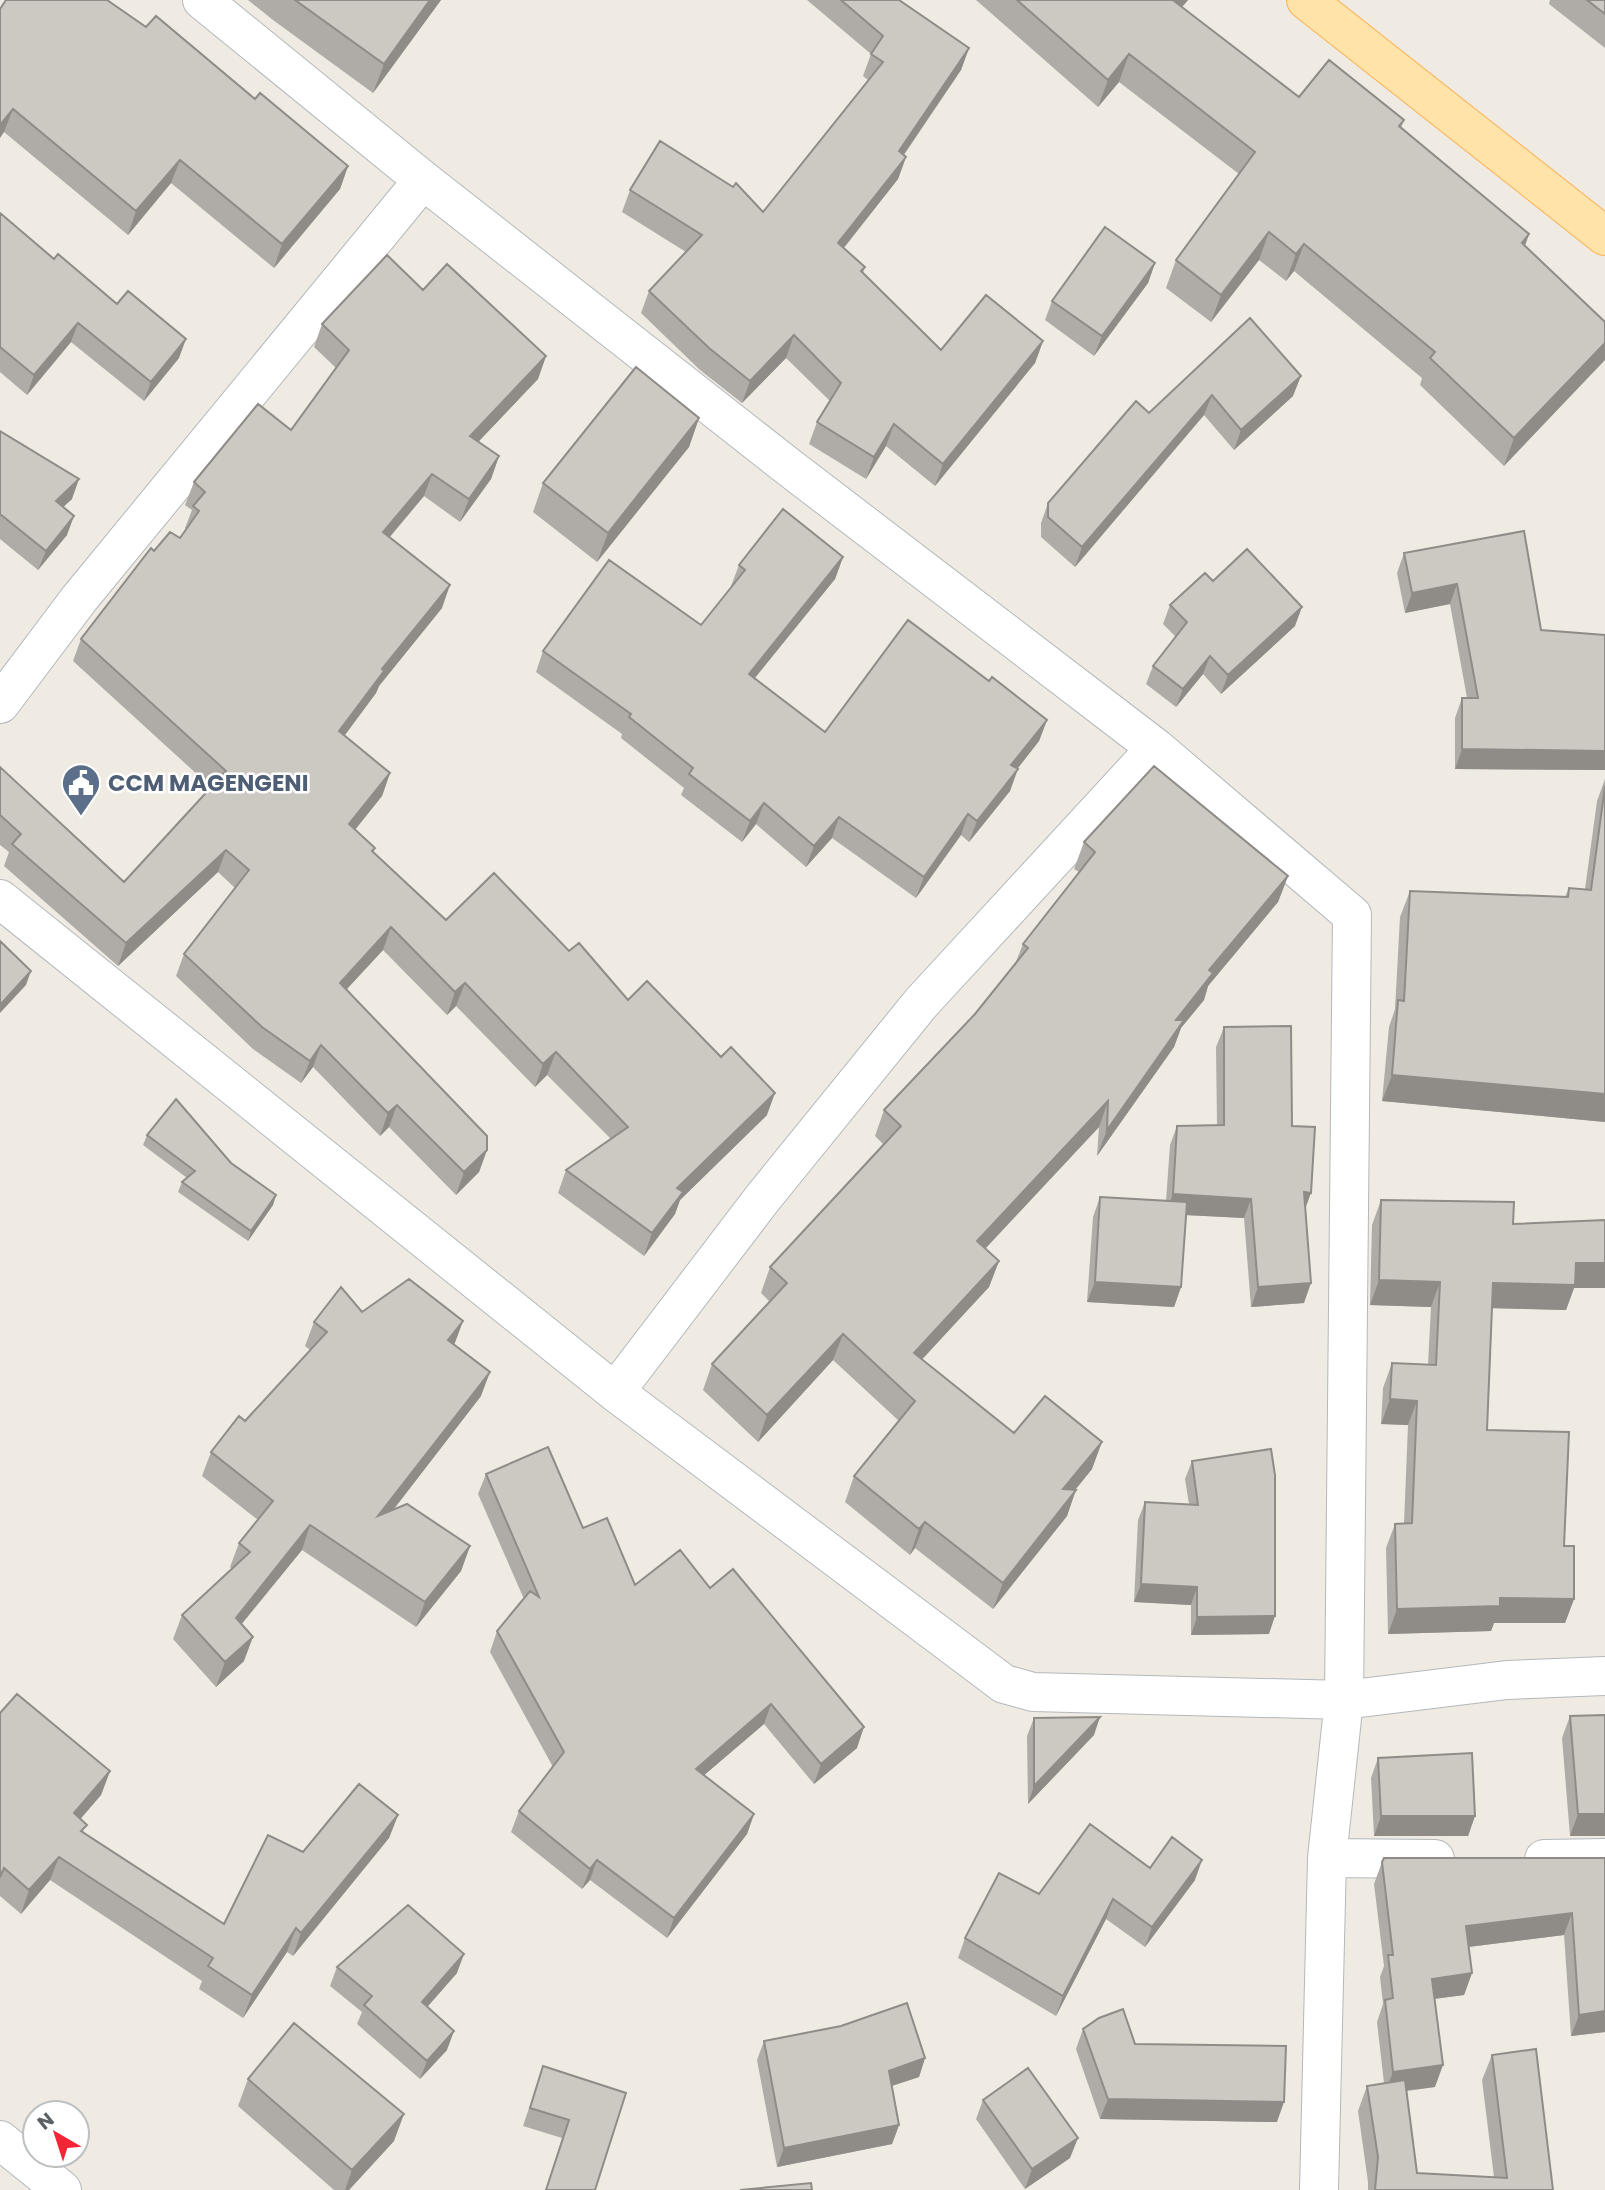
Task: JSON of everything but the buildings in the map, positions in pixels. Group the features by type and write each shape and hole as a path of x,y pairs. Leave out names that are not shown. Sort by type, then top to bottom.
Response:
{"main road":[{"path":"1306,0 1605,236"}],"street":[{"path":"202,0 423,180 790,468 1156,748 1348,910 1354,922 1344,1700 1326,1858 1319,2190"},
{"path":"0,704 88,588 423,180"},
{"path":"615,1392 762,1199 921,1003 1156,748"},
{"path":"0,899 615,1392 1004,1684 1032,1692 1344,1700 1507,1680 1605,1676"},
{"path":"1326,1858 1473,1859"},
{"path":"1513,1859 1605,1858"},
{"path":"0,2140 62,2190"}],"place":[{"name":"CCM MAGENGENI","path":"81,817"}]}
